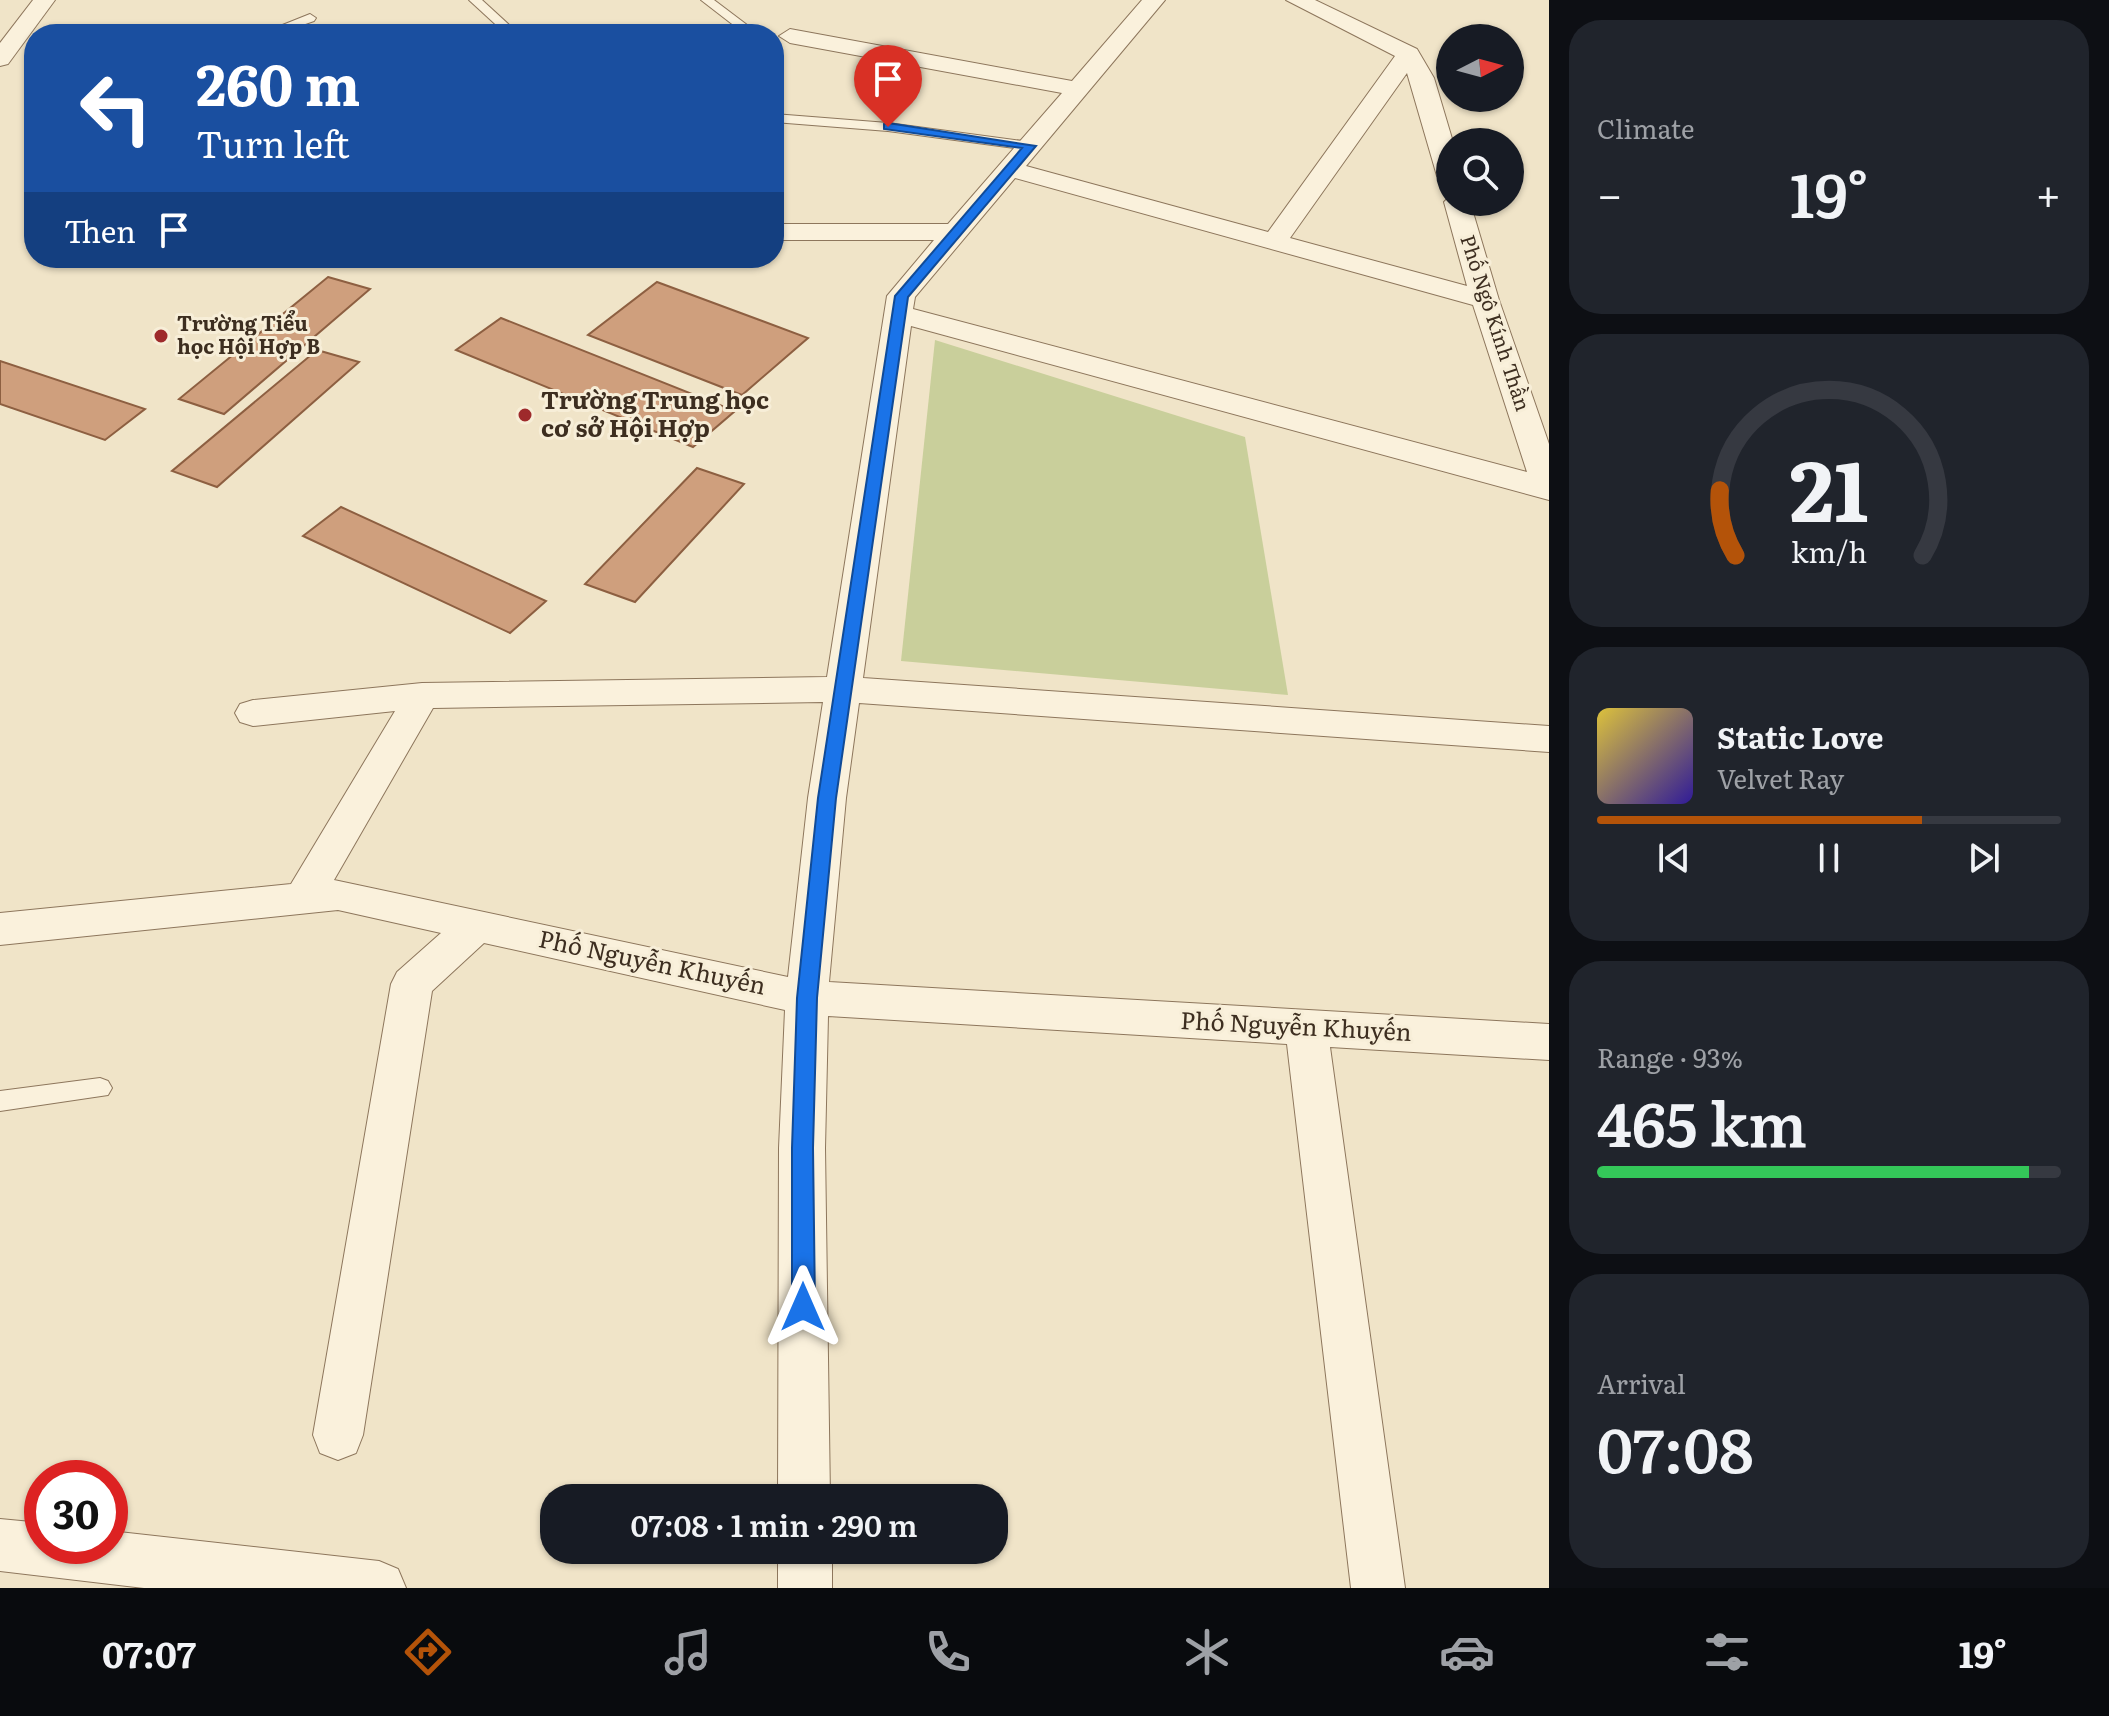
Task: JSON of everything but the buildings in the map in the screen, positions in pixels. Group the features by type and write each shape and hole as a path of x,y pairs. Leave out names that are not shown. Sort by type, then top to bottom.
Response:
{"street":[{"path":"30,24 44,0"},
{"path":"1297,0 1409,54 1422,78 1436,128"},
{"path":"804,1484 802,1148 807,998 842,689 901,296 1079,89 1142,2"},
{"path":"790,36 1079,89"},
{"path":"1274,242 1409,54"},
{"path":"1020,158 1274,242 1485,300"},
{"name":"Phố Ngô Kính Thần","path":"1461,216 1485,300 1549,488"},
{"path":"784,232 957,232"},
{"path":"898,314 1549,488"},
{"path":"253,713 422,696 842,689 1549,739"},
{"path":"303,898 422,696"},
{"name":"Phố Nguyễn Khuyến","path":"0,929 338,895 807,998 1549,1042"},
{"path":"338,1435 412,984 477,925"},
{"path":"1306,1028 1378,1588"},
{"path":"0,1545 379,1588"},
{"path":"805,1564 805,1588"}],"lane":[{"path":"475,0 502,24"},
{"path":"707,0 739,24"},
{"path":"294,24 310,18"},
{"path":"784,119 888,127 1020,158"},
{"path":"0,1101 100,1088"}],"green space":[{"path":"935,340 1245,437 1288,695 901,661"}],"place":[{"name":"Trường Tiểu học Hội Hợp B","path":"161,336"},
{"name":"Trường Trung học cơ sở Hội Hợp","path":"525,415"}],"route":[{"path":"803,1307 802,1148 807,998 827,798 901,296 1030,146 888,127"}]}
